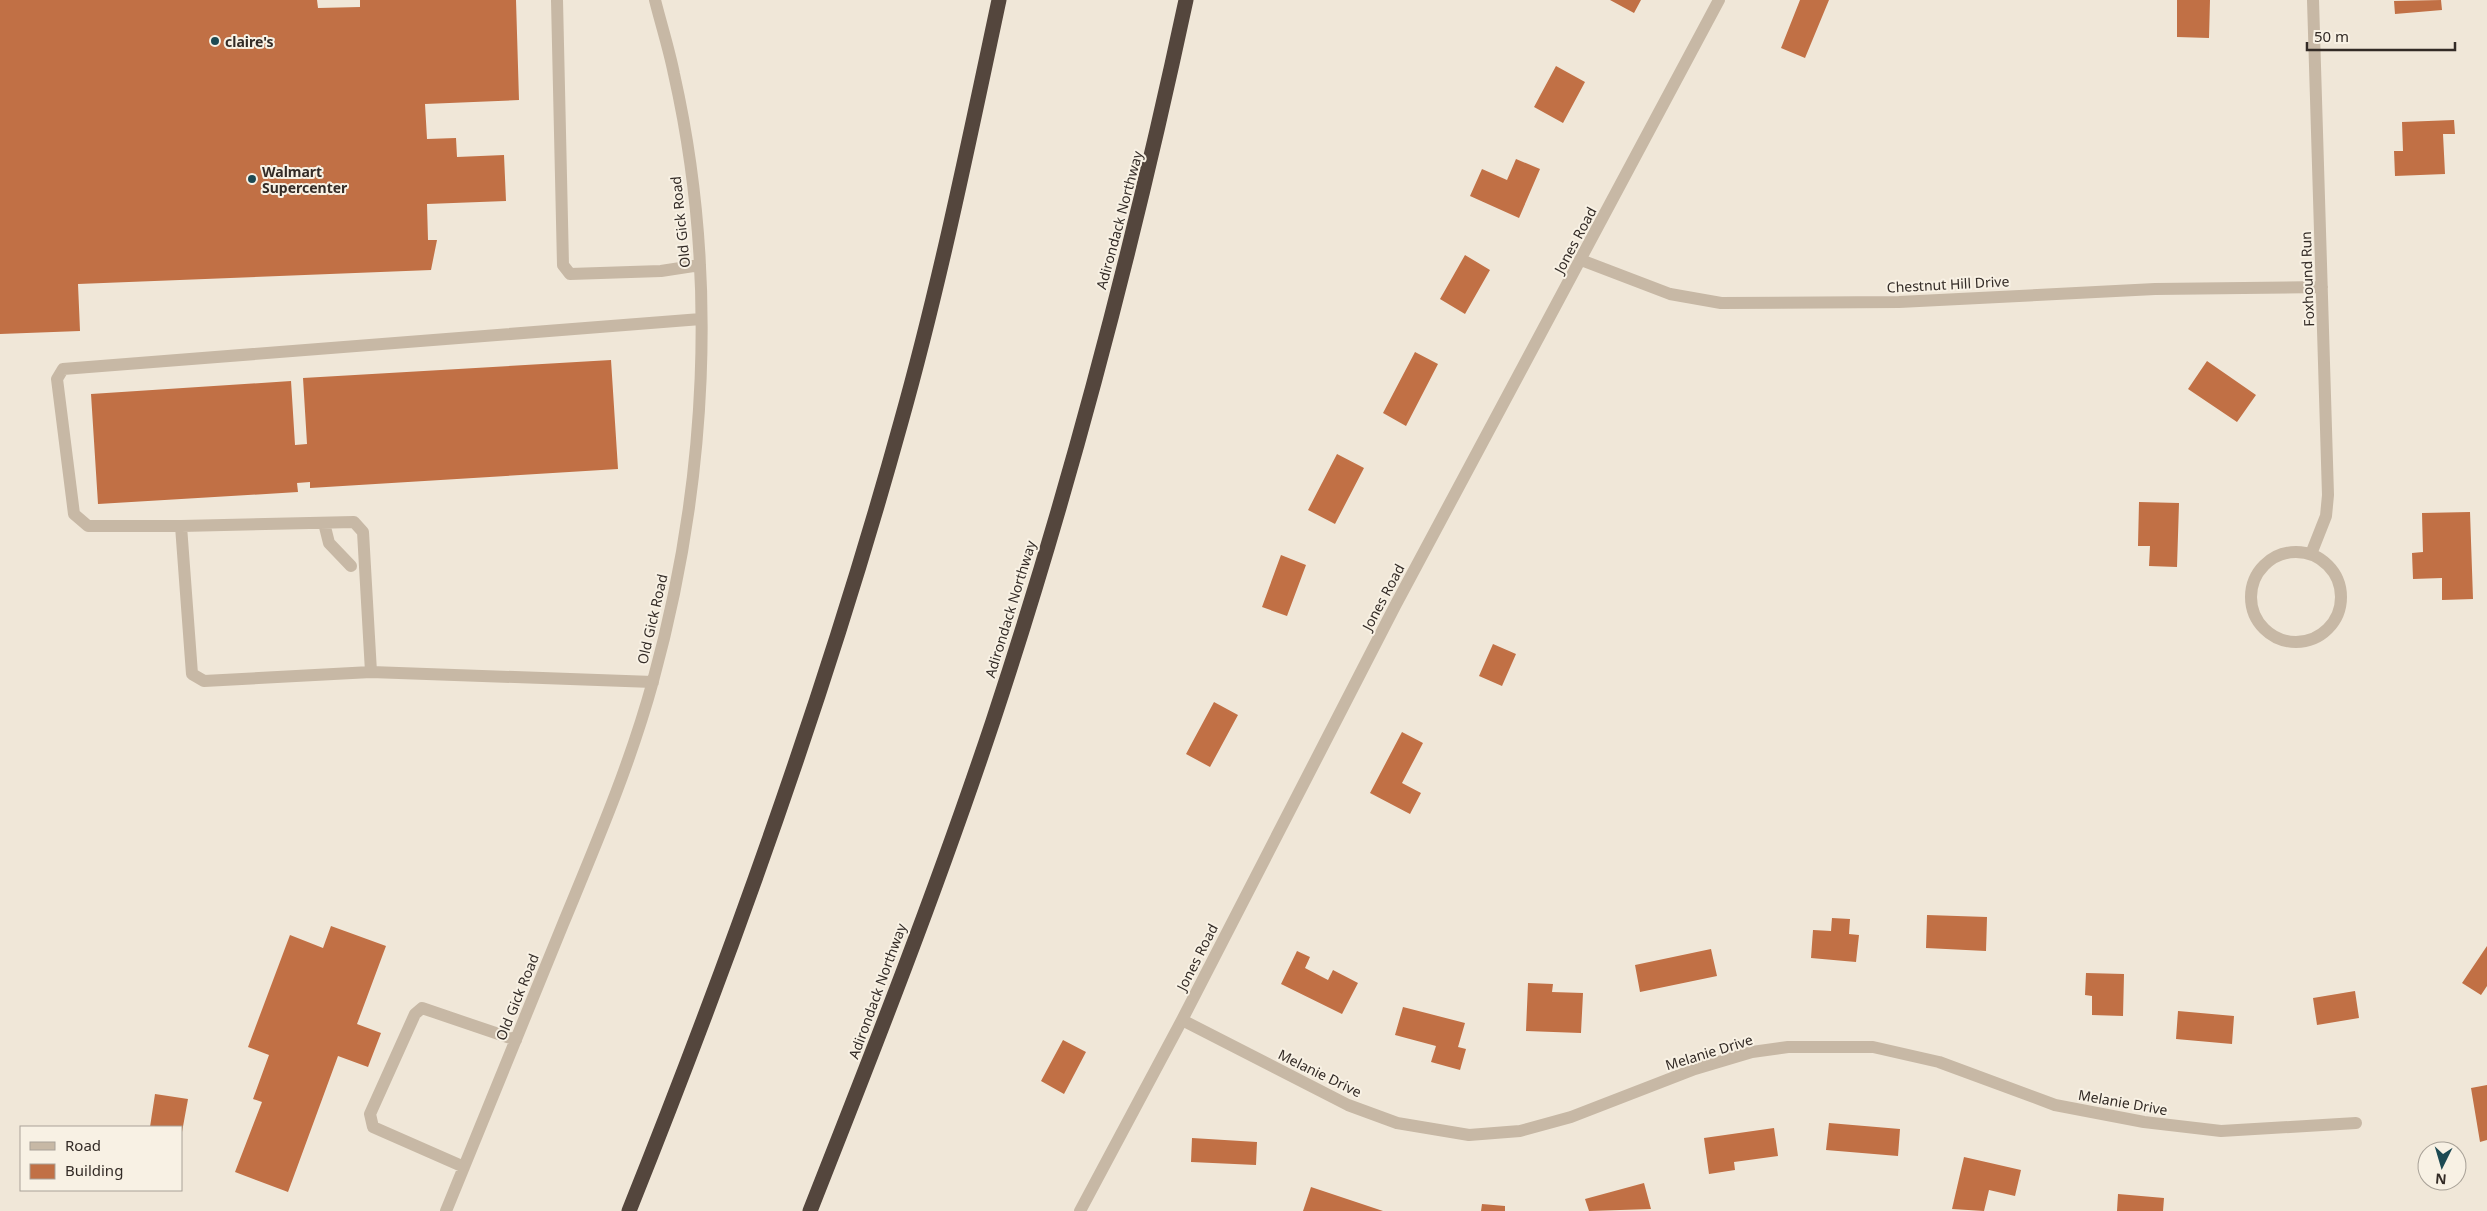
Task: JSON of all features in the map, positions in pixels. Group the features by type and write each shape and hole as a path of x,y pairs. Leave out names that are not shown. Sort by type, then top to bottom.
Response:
{"highway":[{"path":"629,1211 669,1110 763,858 853,584 901,422 952,221 999,0"},
{"name":"Adirondack Northway","path":"810,1211 860,1085 964,806 994,719 1078,439 1152,161 1186,0"}],"street":[{"path":"557,0 563,265 570,274 661,271 700,265"},
{"name":"Old Gick Road","path":"446,1211 618,790 653,682 675,589 694,471 701,395 700,265 689,158 674,75 655,0"},
{"name":"Jones Road","path":"1080,1211 1182,1020 1394,606 1719,0"},
{"name":"Foxhound Run","path":"2310,554 2326,516 2328,495 2313,0"},
{"name":"Chestnut Hill Drive","path":"1581,260 1670,294 1721,302 1899,302 2155,289 2322,288"},
{"path":"371,672 363,532 354,522 88,526 74,514 58,379 63,369 701,319"},
{"path":"324,522 329,543 351,566"},
{"path":"181,526 192,674 204,681 371,672 653,682"},
{"path":"2286,552 2310,554 2328,564 2336,576 2341,589 2341,604 2337,618 2328,629 2316,638 2302,642 2288,642 2273,636 2262,626 2254,613 2251,598 2253,583 2260,569 2272,559 2286,552"},
{"path":"464,1167 373,1127 370,1114 415,1014 422,1008 516,1040"},
{"name":"Melanie Drive","path":"1182,1020 1348,1105 1397,1122 1469,1135 1520,1131 1570,1117 1695,1069 1752,1052 1788,1047 1873,1047 1939,1062 2055,1104 2144,1122 2221,1131 2356,1123"}],"building":[{"name":"Walmart Supercenter","path":"0,0 317,0 318,8 360,7 360,0 516,0 519,100 425,104 427,139 456,138 457,157 504,155 506,201 427,204 428,240 437,240 431,270 78,284 80,331 0,334"},
{"path":"1610,0 1641,0 1634,13"},
{"path":"1800,0 1829,0 1805,58 1781,48"},
{"path":"2177,0 2210,0 2209,38 2177,37"},
{"path":"2441,0 2442,10 2395,14 2394,1"},
{"path":"1556,66 1585,82 1563,123 1534,107"},
{"path":"2454,120 2455,134 2443,134 2445,174 2395,176 2394,151 2403,151 2402,122"},
{"path":"1516,159 1540,169 1519,218 1470,196 1482,169 1507,180"},
{"path":"1465,255 1490,270 1465,314 1440,299"},
{"path":"1415,352 1438,364 1406,426 1383,413"},
{"path":"611,360 618,469 310,488 310,482 297,483 298,492 98,504 91,394 291,381 295,445 307,444 303,378"},
{"path":"2207,361 2256,395 2237,422 2188,389"},
{"path":"1337,454 1364,468 1335,524 1308,510"},
{"path":"2139,502 2179,503 2177,567 2149,566 2150,546 2138,546"},
{"path":"2470,512 2473,599 2442,600 2442,578 2413,579 2412,553 2423,552 2422,513"},
{"path":"1281,555 1306,565 1287,616 1262,607"},
{"path":"1493,644 1516,654 1502,686 1479,676"},
{"path":"1214,702 1238,715 1210,767 1186,754"},
{"path":"1402,732 1423,743 1402,783 1421,793 1410,814 1370,793"},
{"path":"1927,915 1987,917 1986,951 1926,948"},
{"path":"1832,918 1850,919 1849,934 1859,935 1856,962 1811,958 1813,930 1831,931"},
{"path":"331,926 386,946 357,1024 381,1033 368,1067 338,1056 288,1192 235,1172 262,1102 253,1099 269,1055 248,1047 290,935 323,948"},
{"path":"2487,946 2487,986 2481,995 2462,983"},
{"path":"1711,949 1717,976 1640,992 1635,965"},
{"path":"1297,951 1310,957 1305,968 1328,980 1333,970 1358,983 1342,1014 1281,984"},
{"path":"2086,973 2124,974 2123,1016 2092,1015 2092,996 2085,995"},
{"path":"1528,983 1553,984 1552,992 1583,993 1581,1033 1526,1031"},
{"path":"2355,991 2359,1018 2317,1025 2313,998"},
{"path":"1403,1007 1465,1023 1458,1047 1466,1049 1460,1070 1431,1062 1436,1046 1395,1035"},
{"path":"2178,1011 2234,1016 2232,1044 2176,1039"},
{"path":"1063,1040 1086,1052 1064,1094 1041,1081"},
{"path":"2487,1085 2487,1140 2480,1142 2471,1088"},
{"path":"155,1094 188,1099 182,1132 182,1126 150,1126"},
{"path":"1829,1123 1900,1129 1898,1156 1826,1150"},
{"path":"1774,1128 1778,1156 1734,1162 1735,1170 1709,1174 1704,1138"},
{"path":"1192,1138 1257,1142 1256,1165 1191,1162"},
{"path":"1964,1157 2021,1170 2015,1196 1989,1190 1984,1211 1952,1209"},
{"path":"1644,1183 1651,1209 1589,1211 1585,1199"},
{"path":"1311,1187 1383,1211 1303,1211"},
{"path":"2118,1194 2164,1198 2163,1211 2117,1211"},
{"path":"1482,1204 1505,1206 1505,1211 1481,1211"}],"place":[{"name":"claire's","path":"215,41"},
{"name":"Walmart Supercenter","path":"252,179"}]}
